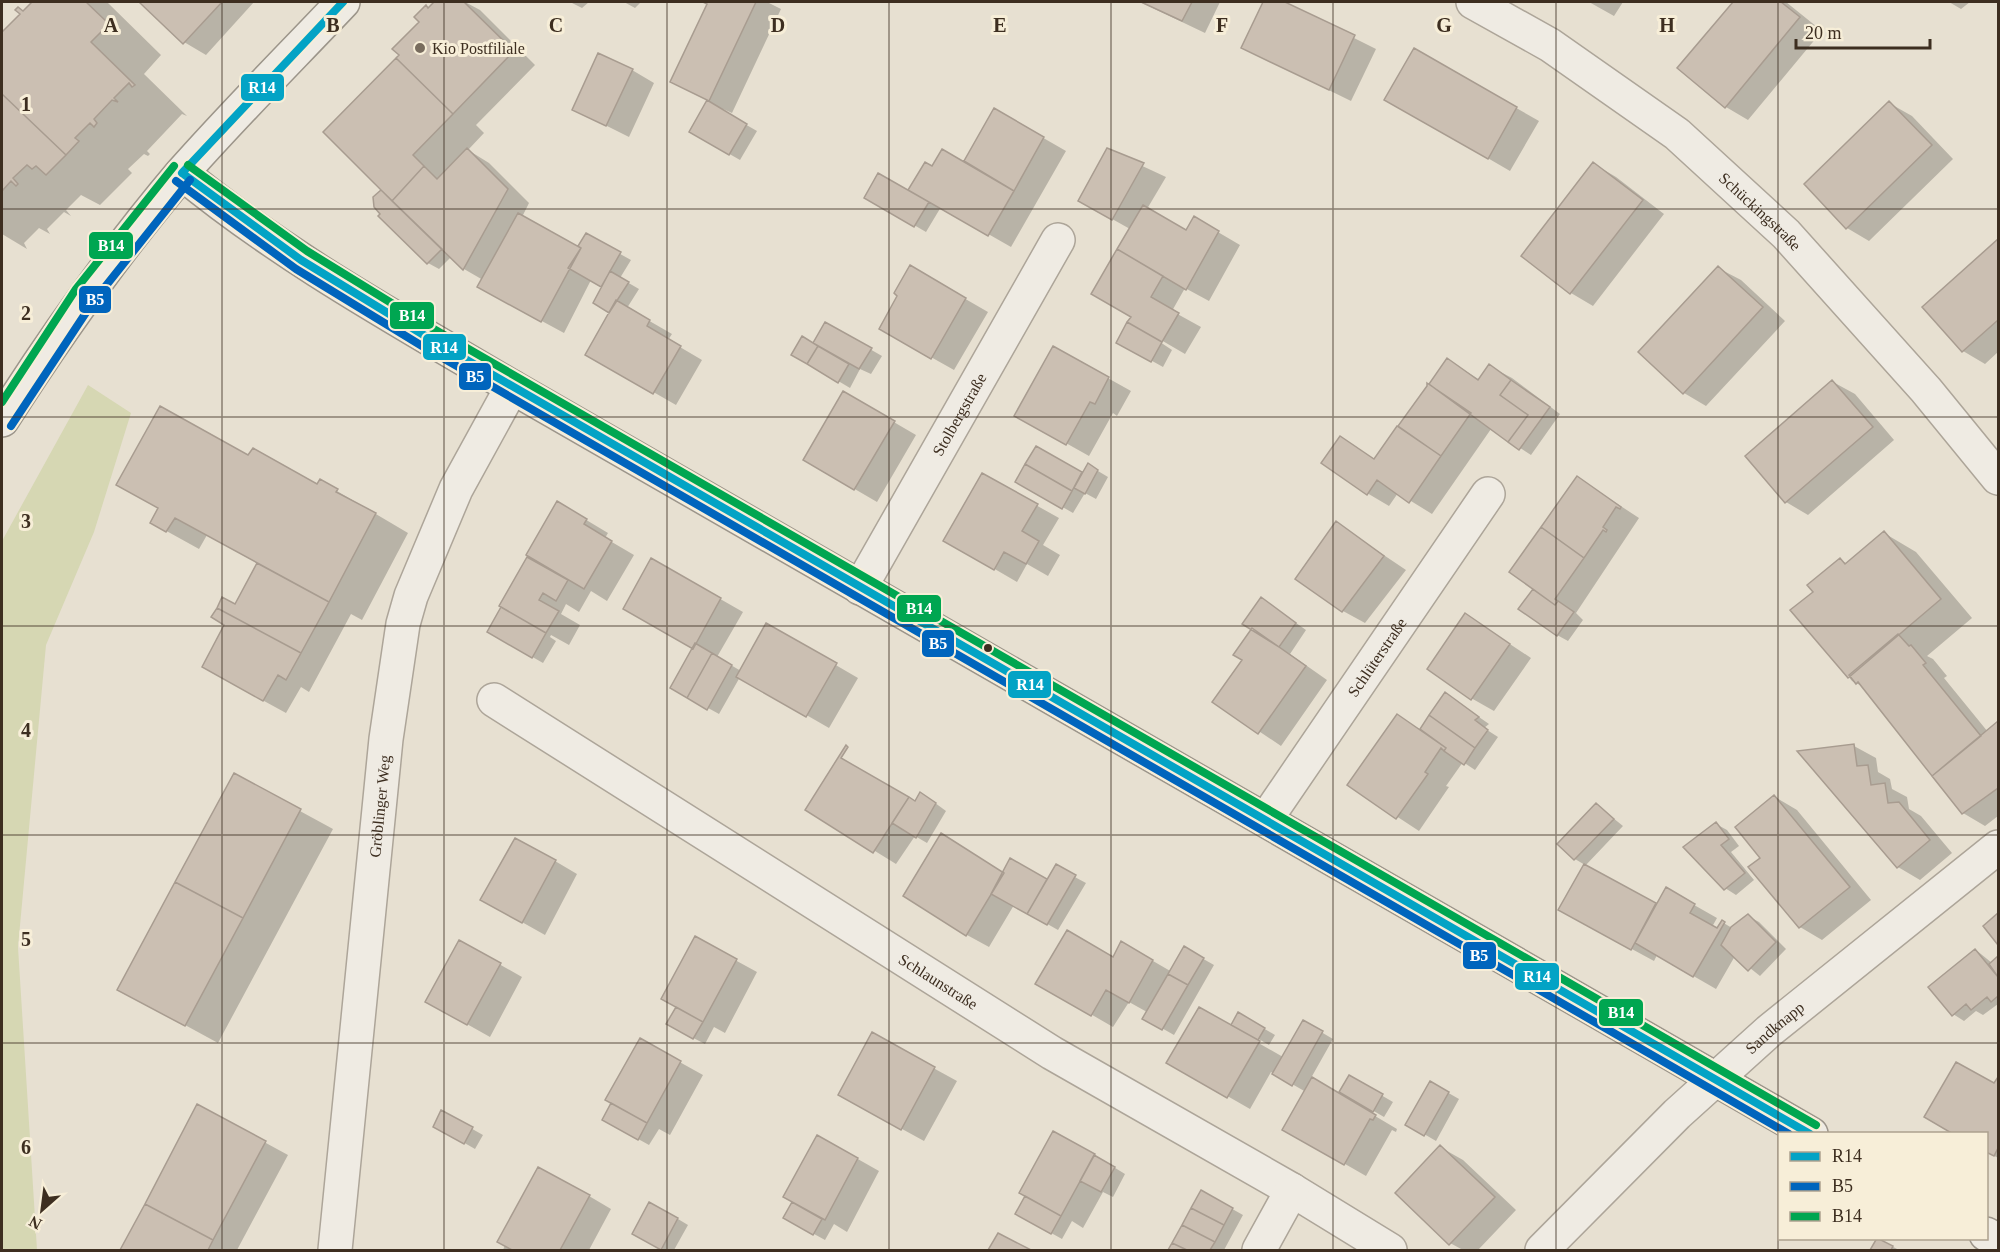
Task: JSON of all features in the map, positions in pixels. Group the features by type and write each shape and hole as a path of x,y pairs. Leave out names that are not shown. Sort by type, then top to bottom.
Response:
{"street":[{"path":"2,420 84,296 182,174 343,2"},
{"name":"Schückingstraße","path":"1473,2 1551,45 1677,134 1786,234 1926,390 1998,478"},
{"path":"182,174 239,219 306,264 512,387 1807,1132"},
{"name":"Stolbergstraße","path":"860,588 1058,240"},
{"name":"Gröblinger Weg","path":"335,1251 386,739 403,624 411,596 456,489 512,387"},
{"name":"Schlüterstraße","path":"1266,819 1488,494"},
{"name":"Schlaunstraße","path":"494,700 1052,1053 1292,1190 1390,1251"},
{"name":"Sandknapp","path":"1542,1251 1716,1078 1768,1031 1998,847"},
{"path":"1259,1251 1292,1190"}],"green space":[{"path":"88,385 131,413 94,532 46,645 18,947 37,1250 2,1250 2,541"}],"building":[{"path":"32,2 86,2 109,24 91,42 135,85 132,87 129,83 114,98 118,102 112,100 94,119 97,123 94,127 90,123 75,138 79,141 66,155 2,94 2,29 3,31 20,14 15,10 18,7 23,11"},
{"path":"139,2 222,2 183,44"},
{"path":"434,2 464,2 514,51 453,114 396,58 399,55 392,49 419,22 414,17 426,5 428,8"},
{"path":"703,2 756,2 709,101 670,82 707,4"},
{"path":"1141,2 1192,2 1182,21"},
{"path":"1263,2 1285,2 1355,35 1329,90 1241,48"},
{"path":"1733,2 1781,2 1800,17 1725,108 1677,68"},
{"path":"1414,48 1517,107 1488,159 1384,100"},
{"path":"598,53 633,69 606,126 572,110"},
{"path":"396,58 453,114 413,155 424,166 392,201 323,132"},
{"path":"2,94 66,155 46,175 36,166 32,169 27,165 13,178 18,184 16,186 11,181 2,191"},
{"path":"707,100 747,124 729,155 689,132"},
{"path":"1889,101 1932,145 1846,229 1804,184"},
{"path":"994,108 1044,137 1014,191 964,161"},
{"path":"467,148 508,189 463,270 392,201 424,166 437,179"},
{"path":"1107,148 1144,163 1112,220 1078,201"},
{"path":"942,149 1014,191 988,236 908,190 925,162 932,166"},
{"path":"1593,162 1643,200 1570,294 1521,256"},
{"path":"878,173 929,202 914,227 864,198"},
{"path":"381,190 442,249 427,264 378,216 380,214 374,207 373,197"},
{"path":"1143,205 1186,230 1194,216 1219,231 1186,290 1117,249"},
{"path":"518,213 581,248 541,322 477,287"},
{"path":"586,233 621,252 601,287 568,268 581,248 578,246"},
{"path":"1998,239 1998,320 1962,352 1922,307"},
{"path":"1117,249 1163,276 1151,297 1179,313 1162,342 1127,322 1131,317 1091,294"},
{"path":"910,265 966,298 931,359 879,329 897,296 894,293"},
{"path":"1718,266 1763,307 1683,394 1638,352"},
{"path":"610,271 629,282 609,313 593,303"},
{"path":"616,300 650,320 647,326 681,346 653,394 585,355"},
{"path":"825,322 872,348 859,369 813,343"},
{"path":"1127,322 1162,342 1151,362 1116,343"},
{"path":"802,336 818,346 807,364 791,355"},
{"path":"818,346 849,364 838,383 807,364"},
{"path":"1053,346 1109,377 1095,404 1090,402 1066,445 1014,416"},
{"path":"1447,358 1478,380 1489,364 1511,380 1500,395 1528,415 1508,442 1429,384"},
{"path":"1511,380 1550,407 1519,450 1508,442 1528,415 1500,395"},
{"path":"1832,380 1873,427 1785,503 1745,456"},
{"path":"1427,383 1471,413 1441,456 1398,426"},
{"path":"843,391 895,421 854,490 803,460"},
{"path":"160,406 248,455 253,448 317,484 320,479 338,489 336,492 376,513 329,602 175,518 166,532 150,523 158,508 116,485"},
{"path":"1397,426 1441,456 1409,503 1377,480 1367,495 1321,463 1340,436 1374,459"},
{"path":"1036,446 1082,472 1072,491 1025,464"},
{"path":"1088,463 1098,470 1085,494 1074,488"},
{"path":"1025,464 1072,491 1062,509 1015,482"},
{"path":"982,473 1038,504 1022,531 1039,541 1026,564 1004,552 994,570 943,541"},
{"path":"1577,476 1621,507 1620,509 1616,507 1603,527 1607,530 1606,532 1603,530 1584,558 1541,527"},
{"path":"557,501 587,519 584,524 612,541 584,589 526,555"},
{"path":"1336,521 1384,556 1342,612 1295,579"},
{"path":"1541,527 1584,558 1555,599 1558,601 1555,605 1509,572"},
{"path":"1884,531 1941,599 1848,678 1790,610 1813,592 1807,585 1840,558 1845,564"},
{"path":"527,557 568,580 556,601 543,593 539,600 559,611 546,633 499,606"},
{"path":"651,558 721,598 693,649 623,609"},
{"path":"257,563 329,602 301,653 217,608 222,597 235,604"},
{"path":"1533,589 1555,605 1558,601 1574,612 1557,636 1518,609"},
{"path":"1261,597 1296,623 1279,647 1242,624"},
{"path":"501,607 546,633 532,658 487,632"},
{"path":"217,608 301,653 286,680 278,675 263,701 202,667 224,625 211,617"},
{"path":"1465,613 1510,644 1471,700 1427,669"},
{"path":"766,623 837,663 806,717 736,677"},
{"path":"1252,628 1306,666 1258,734 1212,702 1242,660 1233,655"},
{"path":"1898,634 1926,663 1923,665 1981,736 1932,776 1858,682 1856,684 1849,675"},
{"path":"695,643 712,653 687,698 670,688"},
{"path":"712,653 732,665 707,710 687,698"},
{"path":"1445,692 1479,717 1475,720 1488,730 1475,748 1429,715"},
{"path":"1397,714 1446,748 1444,751 1441,748 1425,772 1428,774 1396,819 1347,785"},
{"path":"1429,715 1475,748 1464,765 1444,751 1446,748 1420,729"},
{"path":"1998,721 1998,788 1962,814 1932,776"},
{"path":"1854,744 1857,766 1868,765 1871,785 1885,783 1888,803 1899,802 1930,840 1897,868 1797,751"},
{"path":"846,745 848,747 841,758 909,797 873,853 805,810"},
{"path":"234,773 301,809 243,918 175,882"},
{"path":"920,792 936,803 916,838 892,823 909,797 915,801"},
{"path":"1774,795 1850,887 1799,928 1748,867 1760,858 1735,827"},
{"path":"1596,803 1614,819 1574,860 1557,844"},
{"path":"1716,822 1729,839 1721,845 1745,873 1724,890 1683,847"},
{"path":"941,833 1004,873 966,936 903,896"},
{"path":"515,838 556,860 522,923 480,900"},
{"path":"1010,858 1047,879 1027,914 991,894"},
{"path":"1056,864 1076,875 1047,925 1027,914"},
{"path":"1584,864 1656,903 1631,950 1558,910"},
{"path":"175,882 243,918 185,1026 117,990"},
{"path":"1666,887 1695,904 1690,913 1717,928 1722,920 1725,922 1693,977 1635,943"},
{"path":"1998,913 1998,945 1983,926"},
{"path":"1748,914 1776,942 1748,971 1721,945 1731,927"},
{"path":"1067,930 1113,957 1121,941 1153,960 1129,1003 1106,990 1091,1016 1035,984"},
{"path":"695,936 737,959 703,1022 661,999"},
{"path":"459,940 501,963 467,1025 425,1002"},
{"path":"1184,946 1204,958 1188,985 1168,974"},
{"path":"1975,949 1998,977 1998,996 1991,1002 1987,997 1971,1010 1966,1004 1952,1016 1928,987"},
{"path":"1998,956 1998,977 1989,964"},
{"path":"1168,974 1188,985 1162,1030 1142,1019"},
{"path":"676,1007 703,1022 693,1039 666,1024"},
{"path":"1199,1007 1260,1041 1227,1098 1166,1063"},
{"path":"1238,1012 1265,1028 1258,1040 1231,1025"},
{"path":"1303,1020 1323,1031 1292,1086 1272,1074"},
{"path":"872,1032 935,1067 901,1130 838,1095"},
{"path":"640,1038 681,1061 647,1123 605,1100"},
{"path":"1956,1062 1994,1083 1998,1077 1998,1148 1994,1156 1988,1153 1988,1132 1950,1132 1924,1117"},
{"path":"1349,1075 1383,1094 1373,1112 1339,1092"},
{"path":"1312,1077 1376,1115 1373,1120 1370,1119 1344,1165 1282,1130"},
{"path":"1430,1081 1449,1092 1424,1136 1405,1125"},
{"path":"611,1103 647,1123 638,1140 602,1120"},
{"path":"197,1104 266,1141 213,1240 145,1204"},
{"path":"441,1110 473,1127 464,1144 433,1127"},
{"path":"1053,1131 1095,1154 1061,1216 1019,1193"},
{"path":"817,1135 858,1158 825,1220 783,1197"},
{"path":"1440,1145 1495,1197 1449,1245 1395,1193"},
{"path":"1094,1155 1115,1167 1101,1192 1080,1181"},
{"path":"538,1167 590,1195 560,1250 512,1250 497,1242"},
{"path":"1201,1190 1233,1208 1224,1225 1191,1208"},
{"path":"1025,1196 1061,1216 1051,1234 1015,1214"},
{"path":"649,1202 678,1218 661,1250 632,1234"},
{"path":"792,1202 822,1219 813,1235 783,1218"},
{"path":"145,1204 213,1240 208,1250 120,1250"},
{"path":"1191,1208 1224,1225 1215,1242 1182,1225"},
{"path":"1182,1225 1215,1242 1210,1250 1187,1250 1172,1243"},
{"path":"998,1233 1031,1250 988,1250"},
{"path":"1876,1240 1893,1246 1891,1250 1870,1250"},
{"path":"1172,1243 1187,1250 1168,1250"}],"transit line":[{"name":"R14","path":"182,173 343,2"},
{"name":"B14","path":"188,165 307,251 432,328 1816,1125"},
{"name":"B14","path":"2,402 76,289 174,166"},
{"name":"R14","path":"182,173 301,260 427,337 1807,1132"},
{"name":"B5","path":"11,426 93,302 190,180"},
{"name":"B5","path":"176,181 296,269 422,346 1786,1132"}],"place":[{"name":"Kio Postfiliale","path":"420,48"}]}
